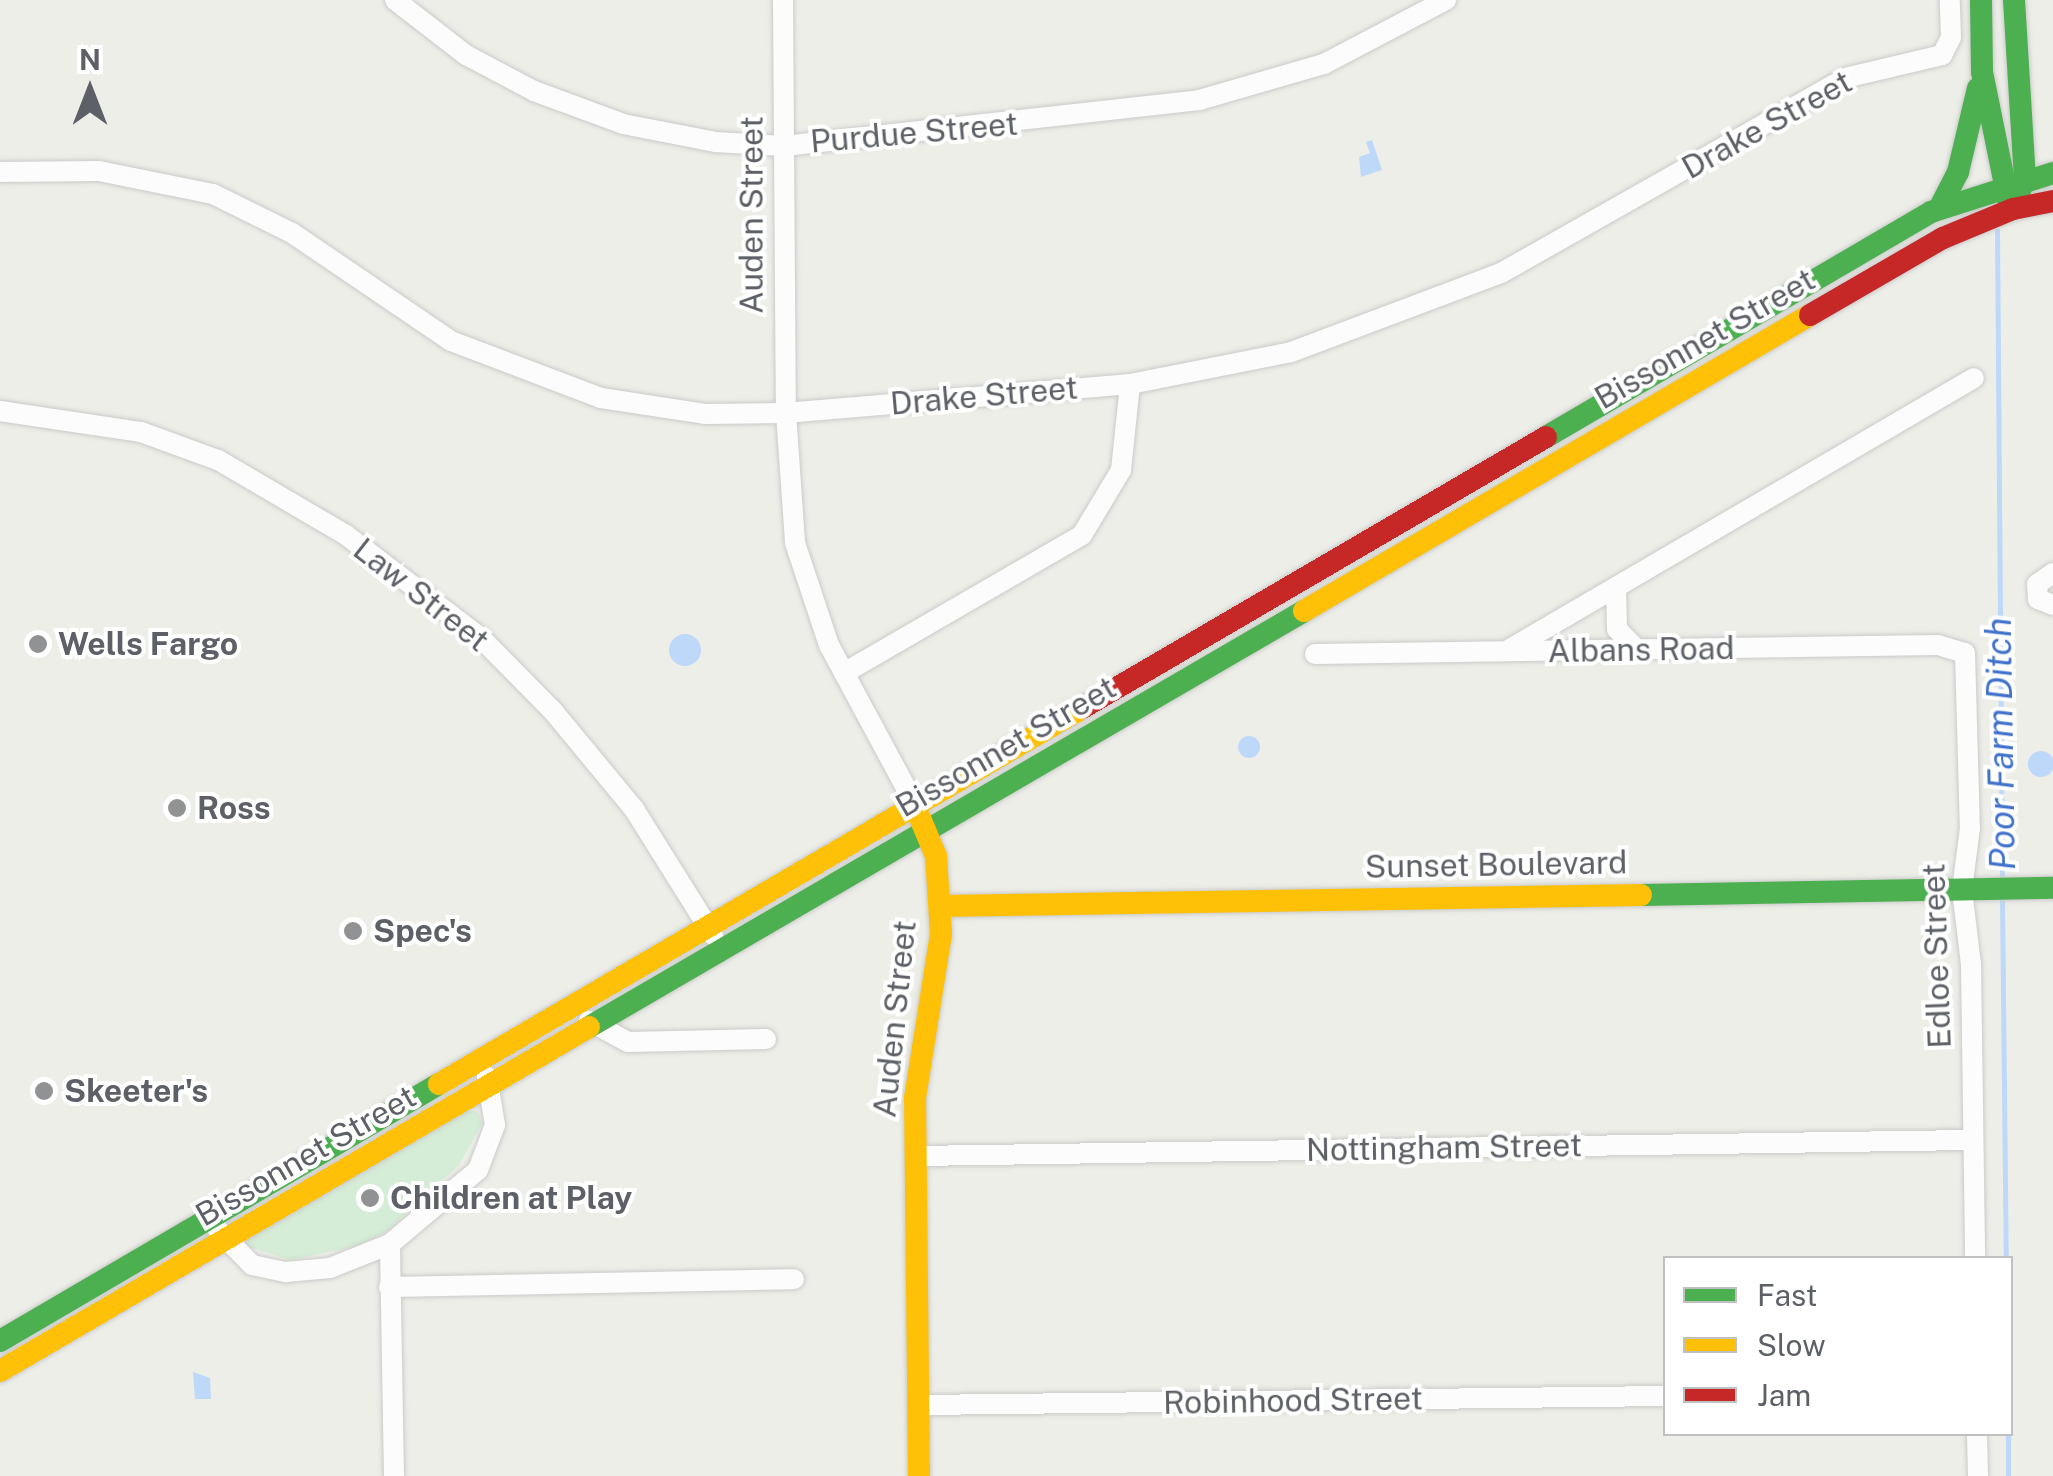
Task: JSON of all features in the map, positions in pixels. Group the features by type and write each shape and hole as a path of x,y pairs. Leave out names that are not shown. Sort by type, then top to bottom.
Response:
{"main road":[{"path":"1981,0 1982,72 2000,185 2013,208"},
{"path":"2013,208 2024,178 2014,0"},
{"path":"1939,209 1958,172 1982,72"},
{"name":"Bissonnet Street","path":"0,1341 1939,209 2000,185 2053,173"},
{"name":"Bissonnet Street","path":"0,1371 1943,238 2013,208 2053,201"},
{"path":"1652,376 1666,400"},
{"path":"1265,601 1280,625"},
{"name":"Auden Street","path":"916,805 936,856 940,906 915,1098 919,1476"},
{"name":"Sunset Boulevard","path":"940,906 2053,888"}],"street":[{"name":"Purdue Street","path":"395,0 466,55 534,91 623,124 716,142 784,146 1199,100 1324,64 1446,0"},
{"name":"Auden Street","path":"784,0 786,413 795,543 815,611 916,805"},
{"name":"Drake Street","path":"0,172 100,171 212,194 292,233 408,317 492,361 620,401 705,414 786,413 1130,384 1291,352 1439,302 1557,245 1845,78 1936,59 1949,46 1950,0"},
{"path":"1506,652 1974,378"},
{"path":"844,673 1082,535 1121,470 1130,384"},
{"name":"Law Street","path":"0,411 140,432 235,469 346,535 480,637 552,711 634,808 722,950"},
{"path":"2053,573 2038,584 2038,599 2053,605"},
{"path":"1616,587 1618,629 1637,650"},
{"name":"Albans Road","path":"1315,654 1949,645 1964,652"},
{"name":"Edloe Street","path":"1964,652 1970,667 1970,828 1962,890 1971,964 1975,1256"},
{"path":"570,1009 628,1042 766,1039"},
{"path":"210,1219 225,1242 252,1265 286,1272 330,1268 390,1244 478,1170 496,1125 482,1060"},
{"name":"Nottingham Street","path":"916,1156 1973,1140"},
{"path":"390,1244 394,1476"},
{"path":"389,1287 794,1280"},
{"name":"Robinhood Street","path":"920,1405 1663,1396"},
{"path":"1978,1436 1978,1476"}],"green space":[{"path":"477,1111 483,1122 459,1165 386,1232 357,1246 290,1260 246,1246 245,1241 462,1112"}],"water":[{"path":"1372,140 1382,170 1361,177 1359,157 1370,153 1366,142"},
{"path":"685,634 696,639 701,650 696,661 685,666 674,661 669,650 674,639"},
{"path":"1249,736 1257,739 1257,755 1249,758 1241,755 1238,747 1241,739"},
{"path":"2041,751 2050,755 2054,764 2050,773 2041,777 2032,773 2028,764 2032,755"},
{"path":"193,1372 210,1378 211,1399 195,1399"}],"waterway":[{"name":"Poor Farm Ditch","path":"1997,230 2002,877"},
{"name":"Poor Farm Ditch","path":"2002,898 2006,1256"},
{"name":"Poor Farm Ditch","path":"2008,1436 2008,1476"}],"traffic: fast":[{"path":"1981,0 1982,72 2008,200"},
{"path":"2014,0 2025,178 2019,193"},
{"path":"1939,209 1958,172 1978,88"},
{"path":"1546,437 1931,212 2053,173"},
{"path":"589,1027 1304,611"},
{"path":"1641,895 2053,888"},
{"path":"0,1341 439,1084"}],"traffic: slow":[{"path":"1304,611 1810,315"},
{"path":"439,1084 1084,707"},
{"path":"919,1476 915,1098 941,934 936,856 920,818"},
{"path":"940,906 1641,895"},
{"path":"0,1371 589,1027"}],"traffic: jam":[{"path":"1810,315 1943,238 2013,209 2053,201"},
{"path":"1084,707 1546,437"}],"place":[{"name":"Wells Fargo","path":"38,644"},
{"name":"Ross","path":"177,808"},
{"name":"Spec's","path":"353,931"},
{"name":"Skeeter's","path":"44,1091"},
{"name":"Children at Play","path":"370,1198"}]}
